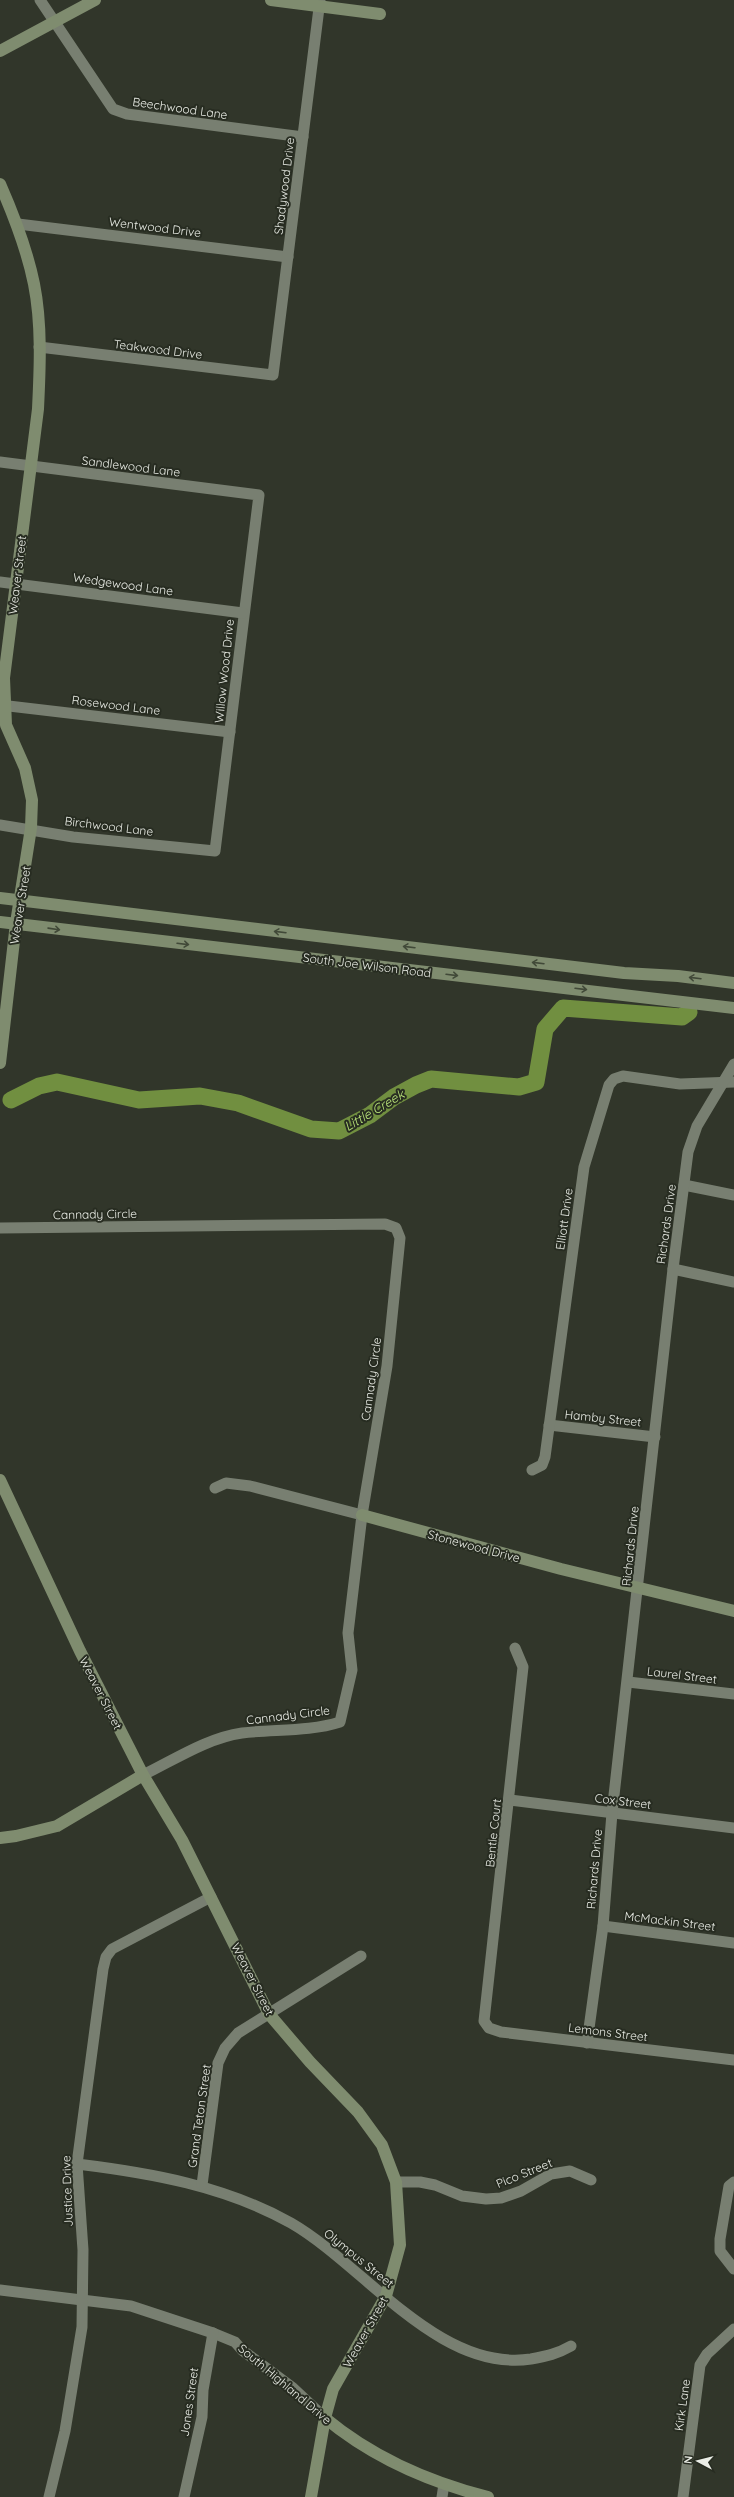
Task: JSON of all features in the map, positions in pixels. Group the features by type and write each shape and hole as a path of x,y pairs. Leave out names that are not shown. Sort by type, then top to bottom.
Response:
{"street":[{"name":"Beechwood Lane","path":"40,0 52,21 112,109 126,114 303,137"},
{"path":"0,51 52,21 95,0"},
{"path":"271,0 319,3 380,14"},
{"name":"Shadywood Drive","path":"273,376 319,3"},
{"name":"Weaver Street","path":"0,184 18,224 34,285 39,347 38,409 4,678 2,705 6,725 25,768 32,800 31,828 16,923 0,1063"},
{"name":"Wentwood Drive","path":"18,224 288,257"},
{"name":"Teakwood Drive","path":"39,347 273,376"},
{"name":"Sandlewood Lane","path":"0,462 259,495"},
{"name":"Willow Wood Drive","path":"215,851 243,613 259,495"},
{"name":"Wedgewood Lane","path":"0,582 243,613"},
{"name":"Rosewood Lane","path":"2,705 230,732"},
{"name":"Birchwood Lane","path":"0,825 31,828 73,837 215,851"},
{"name":"South Joe Wilson Road","path":"0,898 624,973 678,976 734,982"},
{"name":"South Joe Wilson Road","path":"0,922 734,1008"},
{"name":"Richards Drive","path":"587,2043 602,1926 612,1813 639,1587 673,1269 688,1152 697,1126 729,1082 734,1064"},
{"name":"Elliott Drive","path":"532,1470 542,1465 545,1457 548,1425 584,1167 609,1085 614,1080 623,1076 680,1084 729,1082"},
{"path":"684,1185 734,1195"},
{"name":"Cannady Circle","path":"0,1228 385,1224 396,1228 401,1244 387,1366 362,1514 348,1633 352,1670 340,1722 284,1731 241,1734 215,1740 143,1775"},
{"path":"673,1269 734,1282"},
{"name":"Hamby Street","path":"548,1425 655,1437"},
{"name":"Weaver Street","path":"0,1480 80,1651 143,1775 182,1840 269,2014 310,2062 358,2112 382,2145 396,2182 400,2245 386,2296 333,2389 325,2418 311,2497"},
{"name":"Stonewood Drive","path":"215,1488 226,1483 250,1486 362,1514 560,1569 734,1611"},
{"name":"Bentle Court","path":"484,2021 510,1800 523,1667 515,1648"},
{"name":"Laurel Street","path":"628,1682 734,1694"},
{"path":"0,1838 57,1826 143,1775"},
{"name":"Cox Street","path":"510,1800 734,1828"},
{"name":"Justice Drive","path":"49,2497 65,2431 78,2357 83,2300 83,2250 77,2164 100,1986 106,1957 112,1949 123,1942 210,1897"},
{"name":"McMackin Street","path":"602,1926 734,1943"},
{"name":"Grand Teton Street","path":"202,2186 218,2063 225,2048 238,2033 361,1956"},
{"name":"Lemons Street","path":"484,2021 489,2028 501,2032 734,2060"},
{"name":"Olympus Street","path":"77,2164 135,2171 202,2186 290,2223 338,2254 386,2296 438,2335 479,2355 516,2361 549,2357 571,2346"},
{"name":"Pico Street","path":"396,2182 420,2182 435,2185 462,2196 486,2199 501,2198 521,2190 551,2174 570,2171 591,2180"},
{"path":"734,2182 729,2186 720,2239 720,2251 734,2269"},
{"name":"South Highland Drive","path":"0,2290 131,2306 213,2333 235,2342 242,2350 293,2388 349,2438 382,2457 444,2484 488,2497"},
{"name":"Kirk Lane","path":"683,2497 700,2365 707,2354 734,2329"},
{"name":"Jones Street","path":"184,2497 202,2417 203,2390 213,2333"},
{"path":"442,2497 444,2484"}],"waterway":[{"name":"Little Creek","path":"11,1100 39,1086 57,1082 139,1100 200,1096 238,1103 311,1129 339,1131 370,1115 394,1097 431,1079 519,1087 536,1082 545,1029 563,1008 682,1017 689,1012"}]}
